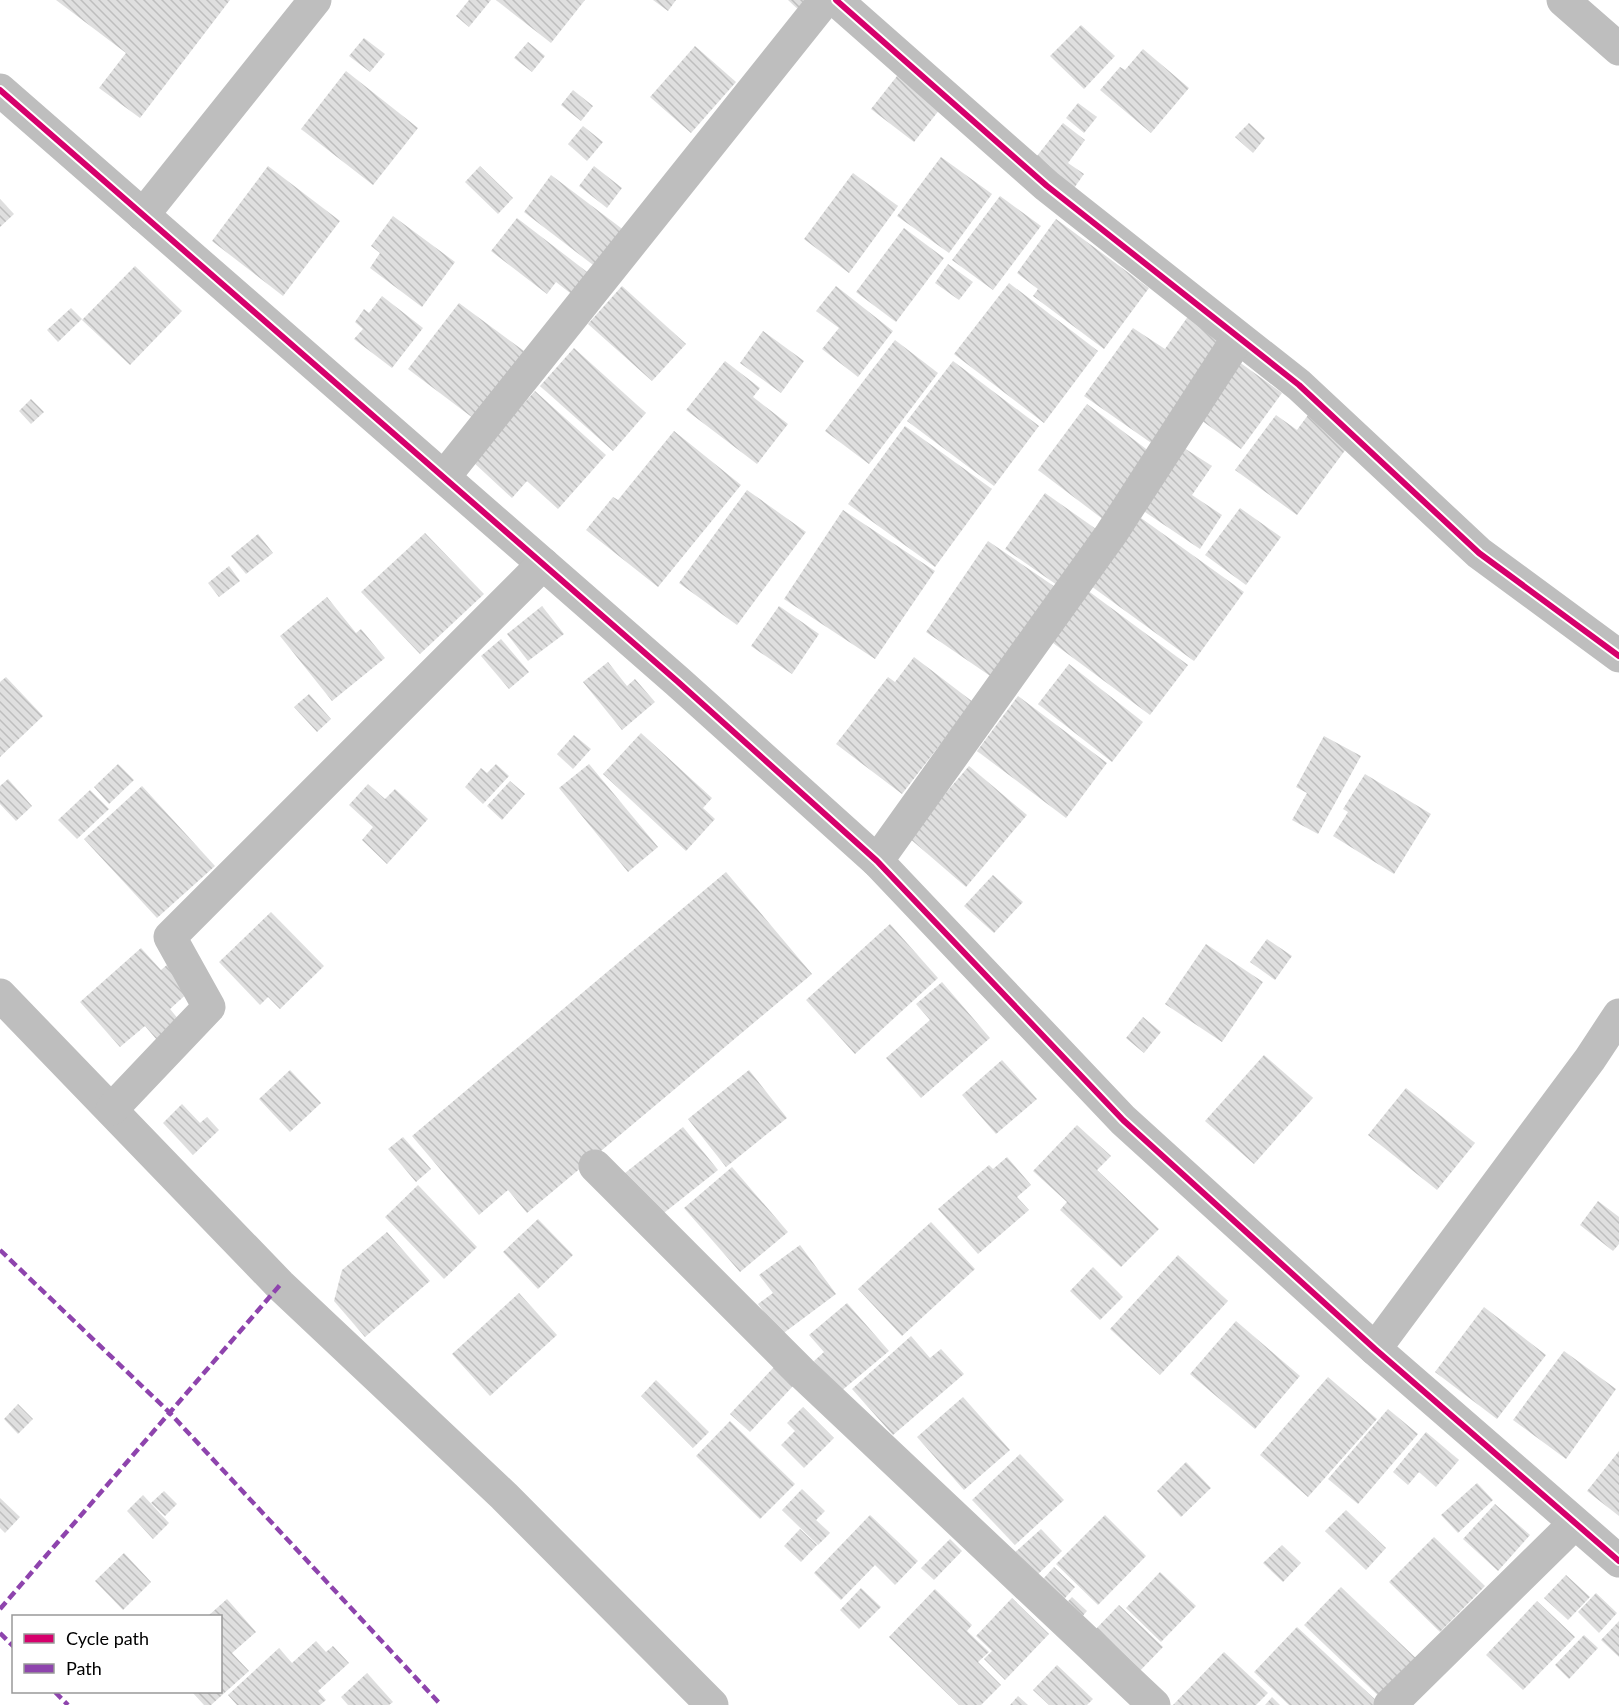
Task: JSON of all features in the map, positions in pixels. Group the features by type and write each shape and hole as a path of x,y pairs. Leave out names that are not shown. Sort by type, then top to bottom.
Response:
{"street":[{"path":"143,215 315,0"},
{"path":"444,477 825,0"},
{"path":"836,0 1047,186 1299,385 1479,552 1619,656"},
{"path":"1563,0 1619,49"},
{"path":"0,90 543,564 877,861 1124,1120 1375,1349 1619,1561"},
{"path":"877,861 1111,534 1238,338"},
{"path":"112,1109 209,1007 170,937 543,564"},
{"path":"0,994 280,1285 504,1496 712,1705"},
{"path":"1375,1349 1590,1059 1619,1016"},
{"path":"595,1166 801,1372 1154,1705"},
{"path":"1390,1705 1574,1524"}],"building":[{"path":"56,0 230,0 140,118 99,88 126,53"},
{"path":"469,0 491,0 469,27 456,16"},
{"path":"496,0 585,0 551,43"},
{"path":"653,0 676,0 668,11"},
{"path":"788,0 817,0 804,15"},
{"path":"1081,25 1115,56 1084,89 1050,56"},
{"path":"364,38 385,54 370,72 349,56"},
{"path":"528,42 545,56 532,72 514,58"},
{"path":"695,46 736,82 691,133 650,97"},
{"path":"1143,49 1189,88 1151,133 1100,90 1120,67 1125,70"},
{"path":"346,71 418,128 373,185 301,129"},
{"path":"901,71 944,104 914,142 871,109"},
{"path":"573,90 593,106 581,121 561,105"},
{"path":"1078,103 1097,117 1084,133 1066,118"},
{"path":"1063,123 1085,140 1068,163 1084,174 1072,191 1033,161"},
{"path":"1249,123 1265,138 1253,153 1235,137"},
{"path":"583,126 603,142 587,161 568,144"},
{"path":"941,157 992,194 949,253 897,216"},
{"path":"268,166 340,221 283,296 212,241"},
{"path":"480,166 513,198 498,214 465,182"},
{"path":"594,166 622,188 607,208 579,186"},
{"path":"853,173 898,206 849,273 804,239"},
{"path":"551,175 625,231 597,268 524,212"},
{"path":"1000,196 1041,226 993,290 952,260"},
{"path":"0,199 14,214 0,227"},
{"path":"393,216 455,262 422,307 370,268 380,253 371,246"},
{"path":"517,218 591,275 574,296 556,282 547,294 491,251"},
{"path":"1056,219 1149,288 1104,349 1033,296 1038,289 1017,273"},
{"path":"904,228 944,258 896,322 856,292"},
{"path":"948,264 973,282 959,300 935,283"},
{"path":"135,266 182,311 130,365 82,320"},
{"path":"1009,283 1098,351 1044,423 954,354"},
{"path":"622,286 686,344 652,381 588,324"},
{"path":"836,286 893,331 858,377 822,349 839,328 816,311"},
{"path":"382,296 423,328 392,368 354,339 363,329 355,322 364,309 369,313"},
{"path":"459,303 524,351 473,418 408,369"},
{"path":"71,308 82,319 58,342 47,330"},
{"path":"1189,315 1230,344 1157,447 1084,396 1133,328 1165,349"},
{"path":"763,331 804,361 781,393 740,363"},
{"path":"895,340 938,373 869,464 825,431"},
{"path":"574,348 646,413 613,451 540,386"},
{"path":"1235,359 1282,393 1241,449 1194,415"},
{"path":"725,361 760,388 753,397 788,424 757,464 686,410"},
{"path":"953,361 1039,426 994,486 907,421"},
{"path":"535,391 606,455 558,509 527,481 512,498 472,461"},
{"path":"31,399 44,412 31,424 19,411"},
{"path":"1087,404 1154,455 1104,520 1038,470"},
{"path":"1276,415 1297,430 1308,415 1349,445 1297,515 1235,470"},
{"path":"905,426 992,489 935,567 848,504"},
{"path":"674,431 741,485 658,587 586,530 613,497 618,500"},
{"path":"1184,448 1212,466 1192,495 1222,515 1200,549 1142,510"},
{"path":"747,490 806,532 737,625 679,583"},
{"path":"1045,493 1096,529 1057,585 1005,549"},
{"path":"1240,508 1281,537 1246,585 1205,555"},
{"path":"843,510 935,571 875,659 784,599"},
{"path":"1141,518 1244,592 1194,661 1091,586"},
{"path":"425,533 484,594 420,654 361,592"},
{"path":"258,534 273,553 246,574 231,556"},
{"path":"988,541 1061,591 999,682 926,632"},
{"path":"229,566 240,581 219,597 208,583"},
{"path":"1087,590 1188,665 1150,715 1049,640"},
{"path":"327,597 356,633 361,629 385,658 332,701 280,636"},
{"path":"542,606 564,634 528,661 507,634"},
{"path":"779,606 819,634 792,674 751,646"},
{"path":"501,639 529,672 509,689 481,656"},
{"path":"914,657 973,702 902,794 836,744 888,677 895,682"},
{"path":"608,662 627,686 635,679 655,702 622,730 583,682"},
{"path":"1069,664 1143,722 1112,762 1038,704"},
{"path":"6,677 43,716 0,757 0,682"},
{"path":"309,694 331,719 317,732 294,707"},
{"path":"1018,696 1107,763 1066,818 977,751"},
{"path":"641,733 712,798 703,808 715,819 686,851 603,774"},
{"path":"574,735 591,749 573,769 557,754"},
{"path":"1324,736 1361,756 1318,834 1292,820 1307,793 1296,787"},
{"path":"118,764 134,780 109,804 94,787"},
{"path":"496,764 509,776 483,804 465,787 481,768 487,773"},
{"path":"589,764 658,847 628,872 559,788"},
{"path":"969,766 1027,815 966,887 908,837"},
{"path":"1365,774 1431,814 1394,874 1333,836 1348,812 1343,809"},
{"path":"8,779 32,806 16,821 0,804 0,786"},
{"path":"510,781 525,794 502,820 487,806"},
{"path":"368,784 385,799 395,789 428,819 387,864 362,840 373,827 349,805"},
{"path":"142,786 215,866 157,918 84,839"},
{"path":"90,790 109,809 77,839 58,820"},
{"path":"726,872 812,974 527,1213 508,1190 479,1215 412,1136"},
{"path":"993,875 1023,902 994,933 964,906"},
{"path":"271,912 324,966 280,1009 268,997 260,1005 219,962"},
{"path":"890,924 938,978 855,1054 806,1000"},
{"path":"1267,939 1292,956 1275,980 1250,962"},
{"path":"1206,944 1263,982 1222,1042 1165,1004"},
{"path":"141,948 161,970 168,964 191,990 170,1009 179,1020 157,1040 145,1026 120,1047 80,1002"},
{"path":"942,982 990,1038 921,1098 886,1058 930,1020 916,1004"},
{"path":"1143,1017 1161,1032 1144,1053 1126,1038"},
{"path":"1264,1055 1313,1098 1254,1164 1205,1121"},
{"path":"1002,1060 1037,1099 996,1134 962,1095"},
{"path":"290,1070 321,1103 290,1132 259,1099"},
{"path":"749,1070 787,1118 726,1167 688,1119"},
{"path":"1406,1088 1475,1143 1437,1190 1368,1135"},
{"path":"182,1104 200,1123 207,1117 219,1130 193,1155 163,1123"},
{"path":"1077,1125 1111,1156 1097,1170 1159,1229 1121,1267 1060,1210 1067,1202 1033,1171"},
{"path":"683,1127 718,1170 655,1220 620,1177"},
{"path":"403,1137 431,1169 416,1182 388,1149"},
{"path":"1007,1157 1031,1185 1017,1197 1029,1210 978,1254 938,1209 989,1165 993,1169"},
{"path":"732,1167 788,1232 740,1272 684,1208"},
{"path":"418,1185 477,1247 444,1279 385,1217"},
{"path":"1598,1201 1619,1217 1619,1244 1613,1251 1580,1225"},
{"path":"538,1219 573,1255 538,1289 503,1252"},
{"path":"931,1222 975,1269 902,1336 858,1289"},
{"path":"387,1232 430,1281 365,1337 334,1301 342,1270"},
{"path":"800,1245 836,1294 781,1335 758,1304 773,1293 759,1275"},
{"path":"1178,1255 1228,1301 1160,1375 1110,1329"},
{"path":"1093,1267 1123,1297 1100,1320 1070,1291"},
{"path":"519,1293 557,1335 490,1396 452,1354"},
{"path":"847,1303 889,1351 840,1392 814,1361 824,1352 809,1335"},
{"path":"1484,1307 1546,1355 1497,1419 1435,1372"},
{"path":"1236,1321 1300,1376 1255,1429 1190,1374"},
{"path":"911,1336 930,1358 941,1349 964,1374 893,1435 852,1389"},
{"path":"1564,1351 1616,1389 1566,1459 1513,1420"},
{"path":"774,1367 794,1385 750,1432 730,1414"},
{"path":"1328,1377 1377,1419 1308,1497 1260,1455"},
{"path":"656,1380 709,1432 693,1448 641,1396"},
{"path":"963,1397 1010,1450 964,1490 917,1437"},
{"path":"18,1404 33,1419 18,1434 4,1419"},
{"path":"803,1407 834,1438 804,1468 781,1445 795,1431 787,1423"},
{"path":"1388,1409 1418,1434 1358,1504 1328,1479"},
{"path":"730,1421 795,1484 760,1519 696,1456"},
{"path":"1426,1432 1459,1460 1436,1487 1419,1472 1408,1485 1393,1472"},
{"path":"1619,1451 1619,1516 1587,1491"},
{"path":"1020,1454 1064,1500 1015,1545 972,1500"},
{"path":"1186,1462 1211,1488 1181,1517 1157,1491"},
{"path":"1477,1483 1493,1500 1458,1533 1441,1515"},
{"path":"802,1489 825,1511 816,1520 830,1533 818,1545 782,1510"},
{"path":"164,1491 177,1504 165,1516 151,1503"},
{"path":"143,1495 169,1523 153,1539 127,1511"},
{"path":"0,1498 20,1517 5,1533 0,1528"},
{"path":"1495,1504 1530,1535 1498,1571 1463,1539"},
{"path":"1346,1510 1386,1548 1366,1570 1325,1531"},
{"path":"870,1515 918,1561 895,1585 875,1565 841,1600 814,1573"},
{"path":"1105,1515 1146,1556 1098,1605 1056,1564"},
{"path":"800,1529 817,1545 801,1562 784,1546"},
{"path":"1041,1529 1062,1551 1034,1578 1012,1555"},
{"path":"1434,1537 1485,1586 1440,1632 1389,1582"},
{"path":"950,1539 962,1551 934,1580 921,1568"},
{"path":"1282,1545 1301,1563 1283,1582 1263,1563"},
{"path":"124,1553 151,1582 123,1610 95,1581"},
{"path":"1054,1567 1075,1587 1055,1609 1033,1590"},
{"path":"1160,1572 1196,1606 1161,1642 1126,1608"},
{"path":"1566,1575 1590,1597 1568,1620 1544,1598"},
{"path":"1341,1587 1421,1663 1385,1702 1304,1625"},
{"path":"861,1588 881,1607 859,1629 840,1610"},
{"path":"935,1589 972,1625 967,1631 989,1652 978,1662 1001,1685 981,1705 959,1705 889,1637"},
{"path":"1596,1593 1617,1613 1599,1633 1578,1612"},
{"path":"1072,1597 1087,1611 1074,1626 1058,1612"},
{"path":"1012,1598 1049,1634 1005,1680 984,1659 992,1651 976,1636"},
{"path":"227,1599 256,1632 232,1653 249,1671 211,1705 204,1705 193,1693 222,1693 222,1615 209,1615"},
{"path":"1537,1601 1575,1637 1523,1690 1486,1655"},
{"path":"1119,1605 1163,1647 1133,1678 1092,1633"},
{"path":"1619,1621 1619,1657 1601,1640"},
{"path":"1297,1627 1379,1703 1378,1705 1289,1705 1254,1672"},
{"path":"1584,1635 1598,1648 1569,1679 1555,1665"},
{"path":"316,1641 326,1652 333,1646 349,1663 318,1691 326,1700 320,1705 237,1705 228,1695 279,1648 292,1663"},
{"path":"1224,1652 1268,1693 1256,1705 1173,1705"},
{"path":"1057,1665 1093,1699 1087,1705 1049,1705 1033,1690"},
{"path":"367,1673 393,1702 389,1705 348,1705 341,1697"},
{"path":"1018,1696 1028,1705 1010,1705"},
{"path":"1272,1697 1280,1705 1265,1705"}],"marked path":[{"path":"0,1250 169,1412 441,1705"},
{"path":"0,1609 280,1285"},
{"path":"0,1633 12,1645"},
{"path":"56,1693 68,1705"}],"cycle path":[{"path":"836,0 1047,186 1299,385 1479,553 1619,656"},
{"path":"0,90 677,681 877,861 1123,1120 1375,1349 1619,1561"}]}
